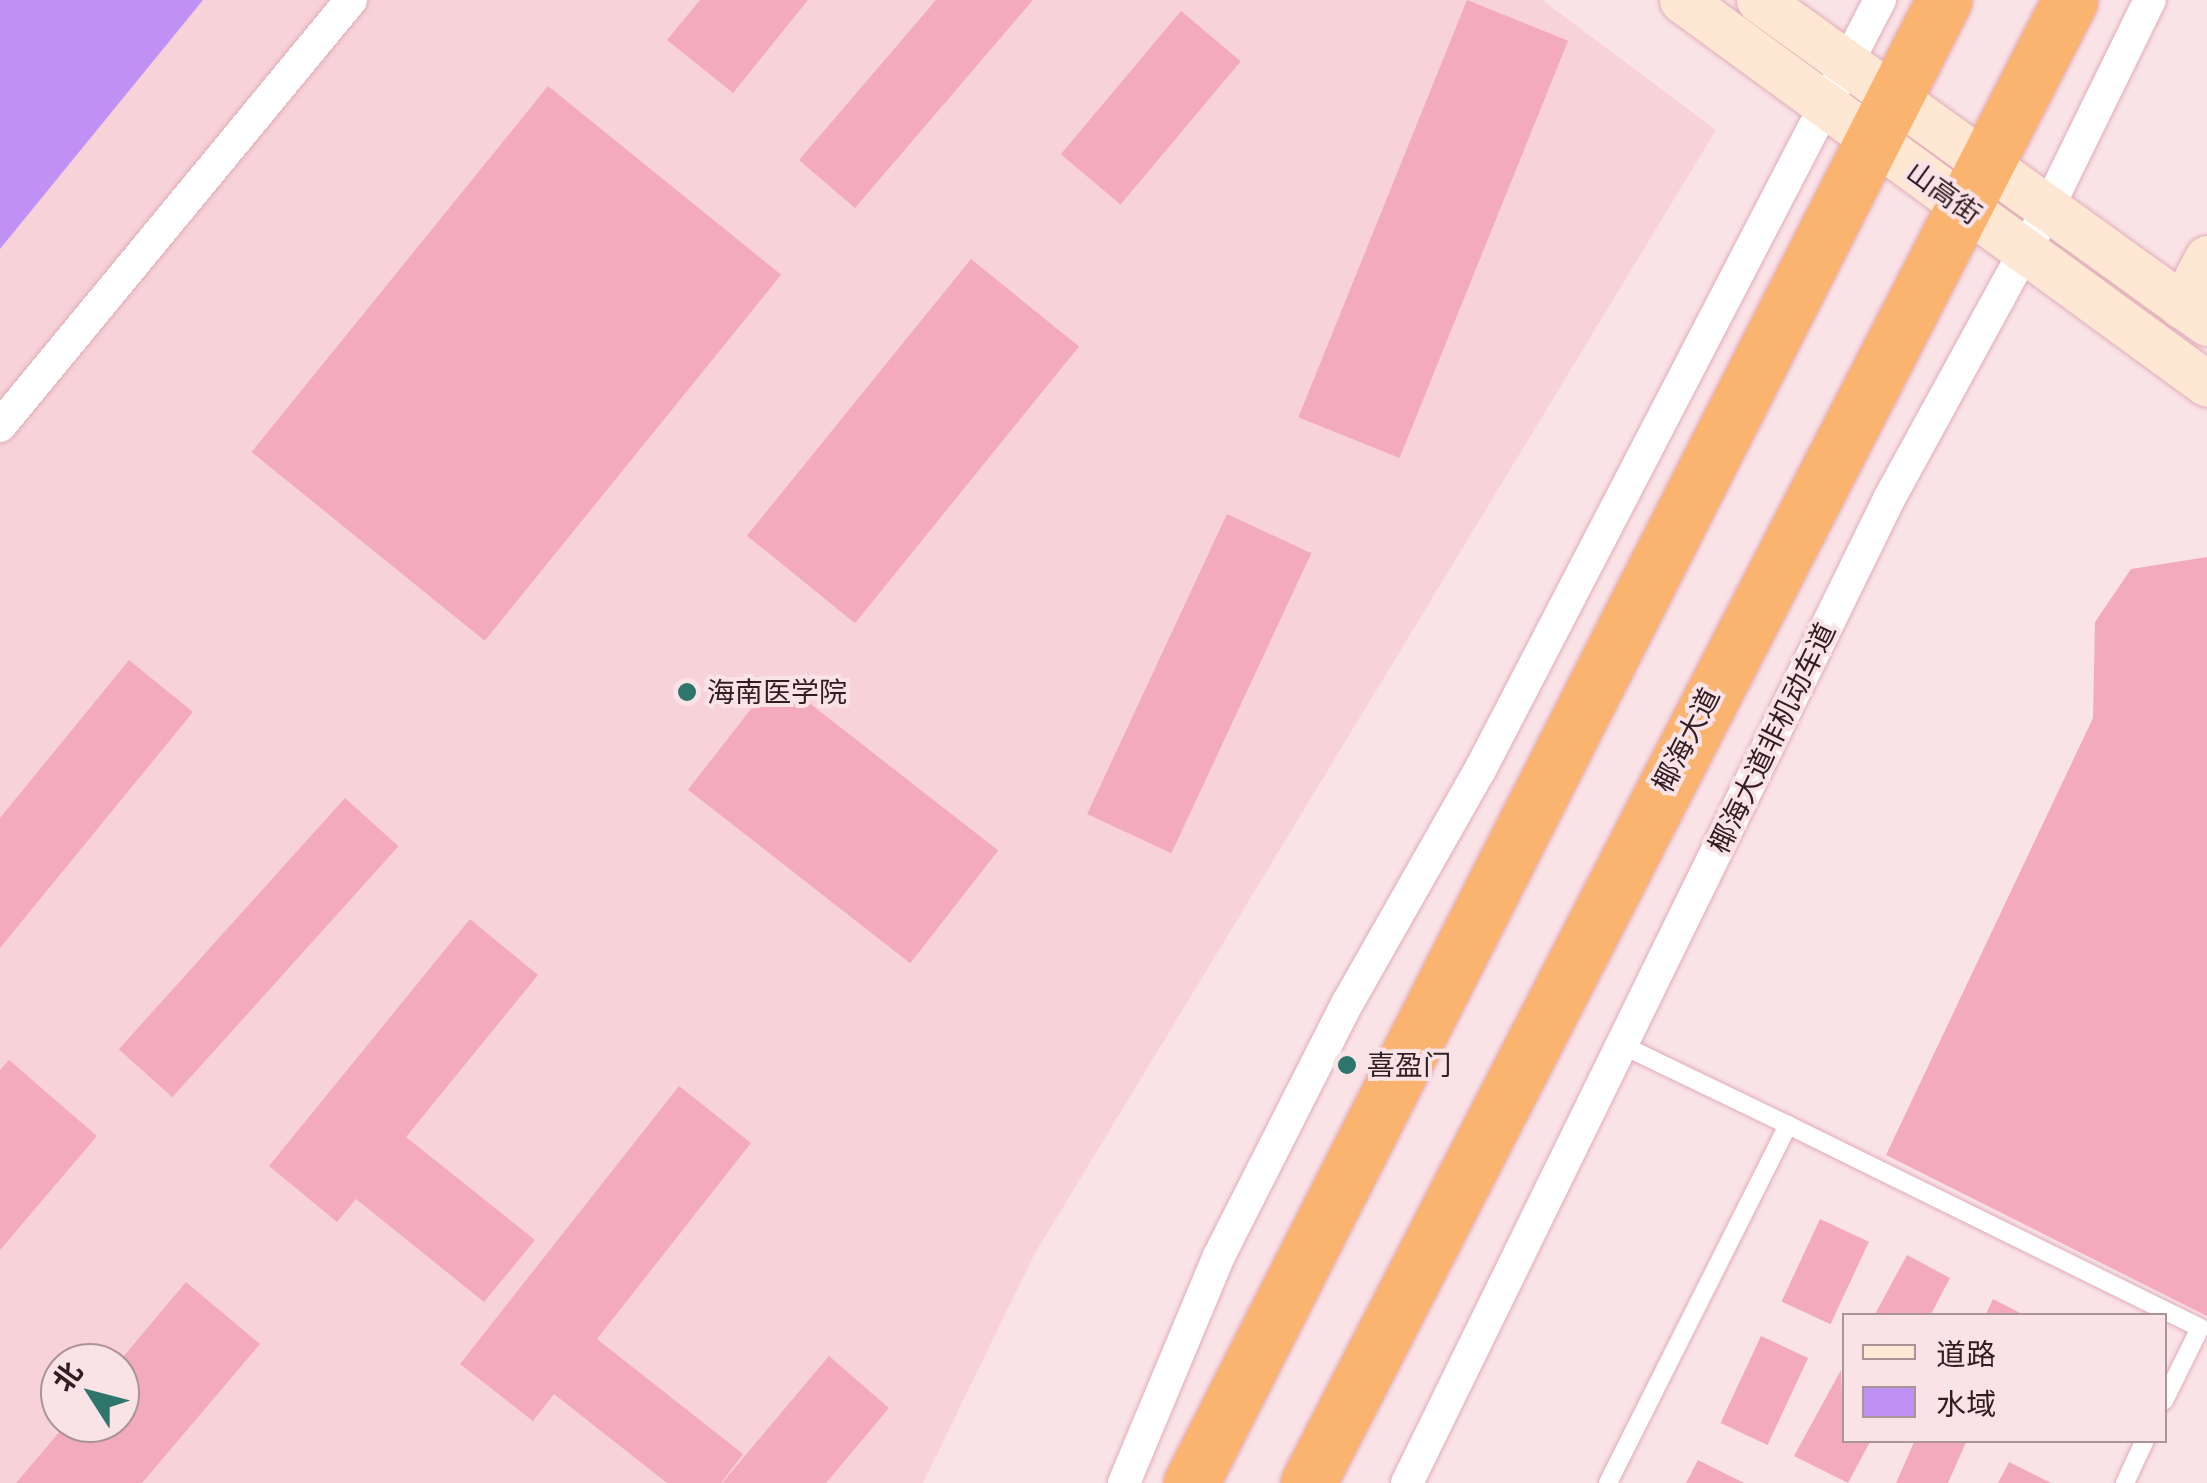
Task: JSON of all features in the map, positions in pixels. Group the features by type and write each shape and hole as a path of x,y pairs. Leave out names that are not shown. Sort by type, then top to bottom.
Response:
{"highway":[{"path":"1191,1483 1944,0"},
{"name":"椰海大道","path":"1308,1483 2070,0"}],"main road":[{"name":"山高街","path":"1682,0 1825,106 1883,120"},
{"name":"山高街","path":"1759,0 1846,64 1883,120 1974,188 2023,252 2207,384"},
{"name":"山高街","path":"1974,188 2046,212 2195,314"},
{"path":"2195,314 2207,258"}],"street":[{"path":"0,426 351,0"},
{"path":"1124,1483 1219,1256 1347,1004 1480,770 1880,0"},
{"name":"椰海大道非机动车道","path":"1407,1483 1890,499 2046,212 2150,0"}],"lane":[{"path":"1622,1045 2200,1328 2167,1395"},
{"path":"1608,1483 1788,1124"},
{"path":"2125,1483 2144,1443"}],"shaded area":[{"name":"海南医学院","path":"0,0 1542,0 1716,130 1034,1255 923,1483 0,1483"}],"water":[{"path":"0,0 203,0 0,249"}],"building":[{"path":"700,0 808,0 733,93 667,40"},
{"path":"936,0 1033,0 855,208 799,160"},
{"path":"1467,0 1568,41 1399,458 1298,417"},
{"path":"1181,11 1241,61 1121,204 1061,154"},
{"path":"548,86 781,275 485,641 252,452"},
{"path":"971,259 1079,346 855,623 747,536"},
{"path":"1227,514 1311,553 1171,853 1087,814"},
{"path":"2207,557 2207,1316 1886,1155 2093,718 2095,622 2131,569"},
{"path":"129,660 193,712 0,948 0,818"},
{"path":"776,677 998,851 910,963 688,790"},
{"path":"345,798 399,846 172,1097 119,1049"},
{"path":"470,919 538,975 406,1137 535,1240 484,1302 356,1199 337,1222 269,1166"},
{"path":"9,1060 97,1136 0,1250 0,1070"},
{"path":"679,1086 751,1143 597,1339 743,1454 721,1483 667,1483 554,1394 533,1421 460,1364"},
{"path":"1820,1219 1869,1242 1830,1324 1782,1301"},
{"path":"1907,1255 1950,1278 1932,1313 1876,1313"},
{"path":"186,1282 260,1344 142,1483 16,1483 50,1443 140,1443 140,1343 135,1343"},
{"path":"1993,1299 2020,1313 1986,1313"},
{"path":"1761,1336 1808,1358 1768,1445 1720,1423"},
{"path":"829,1356 889,1408 826,1483 722,1483"},
{"path":"1841,1370 1842,1443 1869,1443 1848,1483 1794,1456"},
{"path":"1914,1443 1966,1443 1948,1483 1896,1483"},
{"path":"1698,1460 1744,1483 1686,1483"},
{"path":"2009,1462 2051,1483 1998,1483"}],"place":[{"name":"海南医学院","path":"687,692"},
{"name":"喜盈门","path":"1347,1065"}]}
